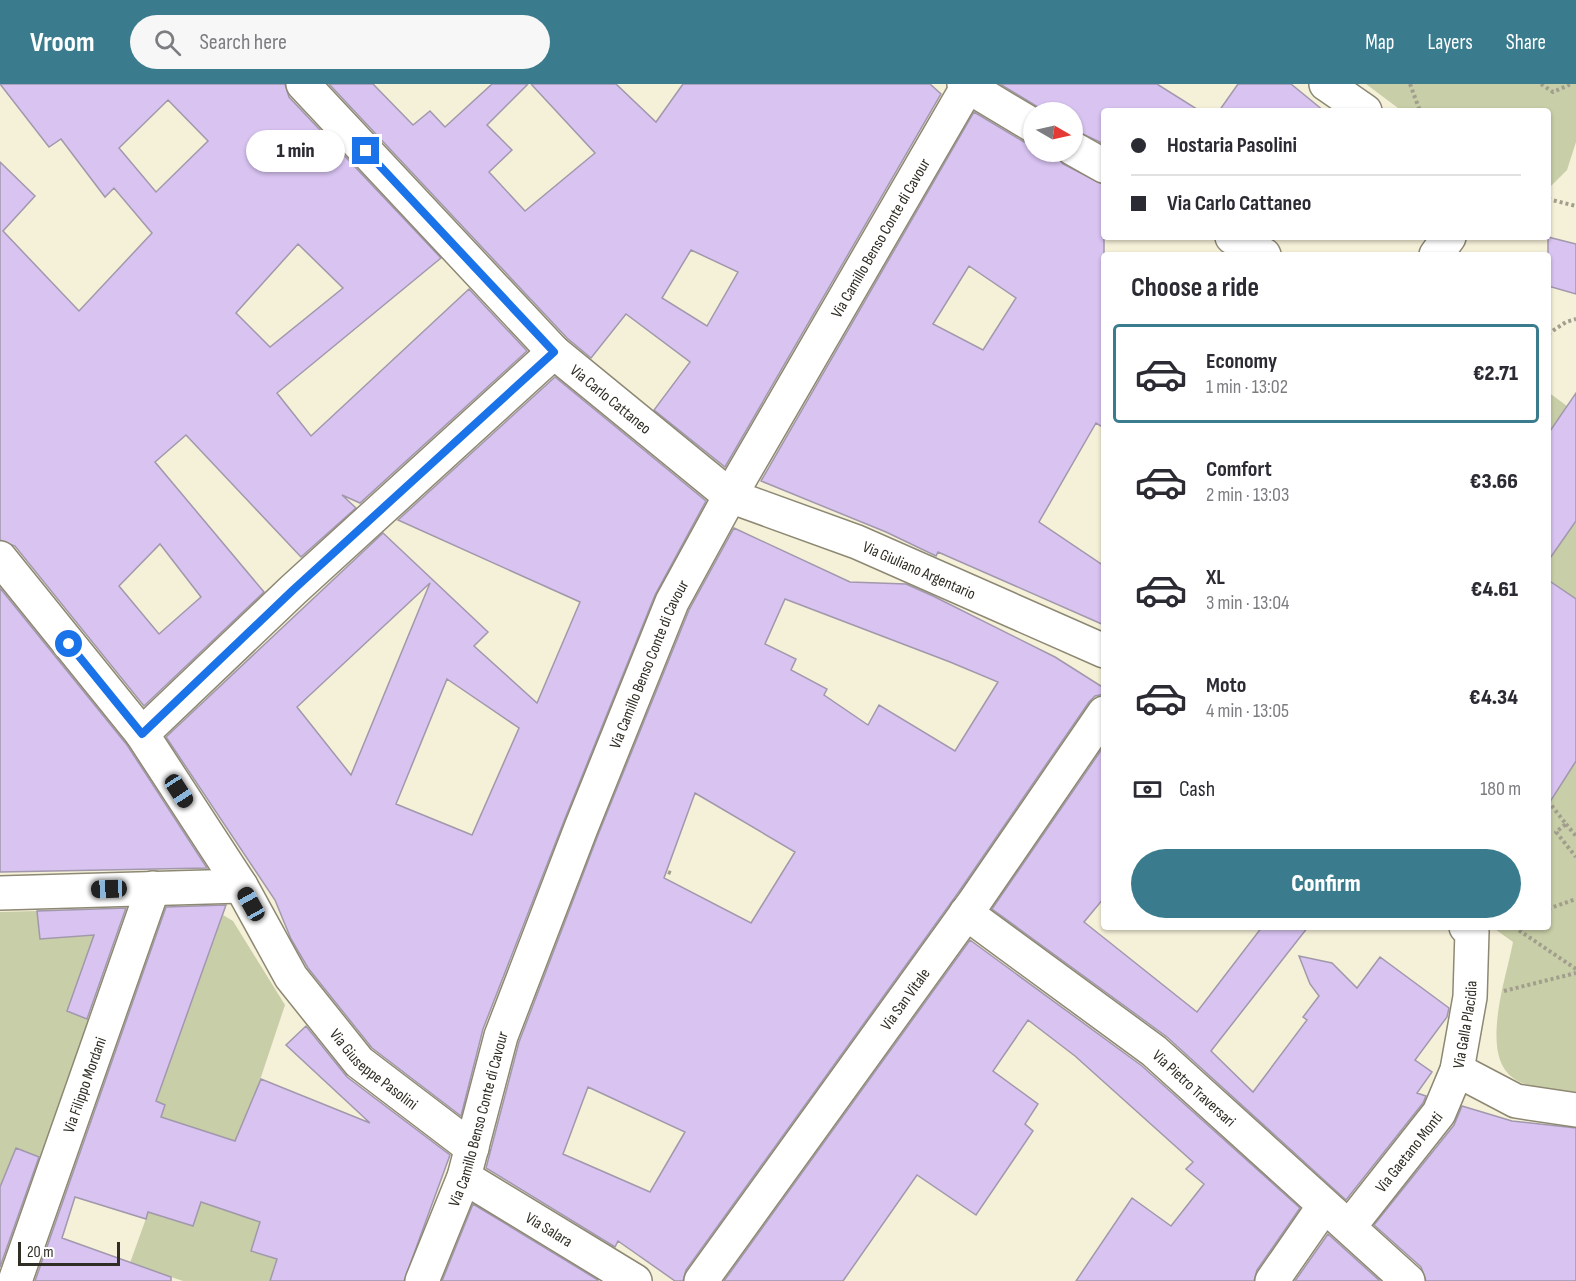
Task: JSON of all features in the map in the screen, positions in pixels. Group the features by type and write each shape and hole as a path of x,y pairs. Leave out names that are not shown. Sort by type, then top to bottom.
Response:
{"street":[{"name":"Via Carlo Cattaneo","path":"303,84 554,352 730,496"},
{"path":"1326,84 1361,108"},
{"path":"967,85 1023,119"},
{"name":"Via Camillo Benso Conte di Cavour","path":"422,1281 468,1162 501,1036 581,828 672,602 730,496 967,85"},
{"path":"1083,154 1101,164"},
{"path":"1237,240 1259,252"},
{"path":"142,734 293,590 554,352"},
{"name":"Via Giuliano Argentario","path":"730,496 857,542 1101,650"},
{"path":"0,558 142,734 241,886"},
{"name":"Via San Vitale","path":"701,1281 966,913 1101,717"},
{"path":"0,893 241,886"},
{"name":"Via Giuseppe Pasolini","path":"241,886 291,977 359,1062 468,1162"},
{"name":"Via Filippo Mordani","path":"15,1281 153,888"},
{"name":"Via Pietro Traversari","path":"966,913 1154,1051 1408,1281"},
{"name":"Via Galla Placidia","path":"1470,930 1470,997 1457,1070 1516,1101 1576,1110"},
{"name":"Via Gaetano Monti","path":"1349,1227 1439,1113 1457,1070"},
{"name":"Via Salara","path":"468,1162 625,1278"},
{"path":"1272,1281 1324,1206"}],"path":[{"path":"1410,84 1419,108"},
{"path":"1541,84 1553,92 1571,84"},
{"path":"1551,200 1576,206"},
{"path":"1551,332 1566,322 1576,319"},
{"path":"1551,805 1576,836"},
{"path":"1566,824 1556,832 1576,857"},
{"path":"668,872 673,874"},
{"path":"1551,908 1576,899"},
{"path":"1518,930 1576,971"},
{"path":"1503,991 1576,971"}],"green space":[{"path":"1366,84 1576,84 1576,142 1567,170 1551,186 1551,108 1398,108"},
{"path":"1551,394 1567,406 1551,430"},
{"path":"1576,521 1576,599 1551,582 1551,557"},
{"path":"1576,711 1576,1093 1543,1089 1513,1078 1503,1067 1496,1033 1501,994 1513,942 1496,930 1551,930 1551,779"},
{"path":"37,911 40,939 94,935 67,1011 92,1020 42,1158 16,1149 0,1186 0,912"},
{"path":"223,915 233,921 285,1005 252,1104 312,1166 161,1117 165,1105 156,1101"},
{"path":"157,1188 162,1217 193,1225 201,1202 260,1222 277,1259 270,1281 183,1281 130,1263"}],"building":[{"path":"0,84 285,84 289,97 441,258 277,393 311,436 469,289 527,351 360,503 342,495 356,508 301,557 186,435 155,462 264,592 144,706 15,546 0,540 0,162 35,196 3,231 79,311 152,233 114,188 105,197 61,139 49,147","holes":["168,100 208,141 156,192 119,148","298,244 343,288 270,347 236,313","160,544 201,597 159,634 119,586"]},
{"path":"329,84 373,84 413,125 430,111 445,127 492,84 528,84 487,125 512,150 489,172 525,211 595,153 531,84 616,84 656,122 683,84 930,84 941,94 725,467 654,410 690,362 626,314 591,358 567,338","holes":["691,250 738,272 707,326 662,298"]},
{"path":"1000,84 1157,84 1195,108 1101,108 1101,143 1083,134 1083,102 1030,102"},
{"path":"1238,84 1291,84 1320,108 1221,108"},
{"path":"974,112 1023,141 1023,162 1062,162 1101,183 1101,240 1104,240 1104,252 1101,252 1101,426 1096,423 1039,522 1101,564 1101,624 938,552 936,556 886,532 761,481","holes":["969,266 1016,298 983,350 933,324"]},
{"path":"1551,238 1576,244 1576,294 1551,287 1551,252 1548,252 1548,240"},
{"path":"555,377 706,501 655,595 564,821 483,1029 461,1116 372,1048 308,968 291,939 275,900 166,737 383,533 488,632 474,646 537,703 580,602 398,520","holes":["430,583 351,775 297,707","447,679 519,728 472,835 396,804"]},
{"path":"1576,393 1576,521 1551,557 1551,430"},
{"path":"734,528 850,582 906,584 1055,657 1101,686 1101,695 1095,696 1089,702 958,893 686,1270 683,1281 675,1281 618,1241 615,1247 486,1168 519,1042 598,835 689,610","holes":["785,599 998,682 955,751 879,705 868,725 824,695 827,689 791,670 796,659 765,644","695,793 795,852 751,923 664,878","588,1087 685,1132 650,1192 563,1154"]},
{"path":"1551,582 1576,599 1576,761 1551,800"},
{"path":"0,588 127,745 207,868 0,872"},
{"path":"1101,750 1101,902 1084,922 1197,1012 1260,930 1306,930 1211,1051 1253,1092 1307,1020 1303,1017 1319,996 1310,984 1299,956 1332,963 1357,988 1380,957 1449,1008 1447,1017 1415,1060 1432,1072 1417,1093 1426,1096 1423,1103 1346,1200 1167,1037 992,909"},
{"path":"226,905 156,1101 165,1105 161,1117 235,1141 261,1079 370,1123 286,1045 306,1026 347,1077 450,1155 404,1281 270,1281 277,1259 251,1251 260,1222 201,1202 193,1226 148,1212 146,1219 75,1197 62,1238 171,1277 171,1281 35,1281 166,907"},
{"path":"126,908 87,1019 67,1011 94,935 40,939 37,911"},
{"path":"970,940 1142,1066 1300,1208 1257,1270 1254,1281 1076,1281 1132,1198 1171,1226 1204,1184 1186,1169 1193,1162 1075,1056 1028,1020 993,1071 1038,1104 1025,1124 1033,1131 976,1215 917,1175 843,1281 724,1281"},
{"path":"1462,1106 1512,1121 1576,1128 1576,1281 1426,1281 1421,1267 1374,1225 1454,1125"},
{"path":"16,1148 39,1157 0,1267 0,1187"},
{"path":"473,1204 598,1280 598,1281 442,1281"},
{"path":"1328,1234 1380,1281 1295,1281"}],"route":[{"path":"69,644 142,734 293,590 554,352 366,151"}]}
